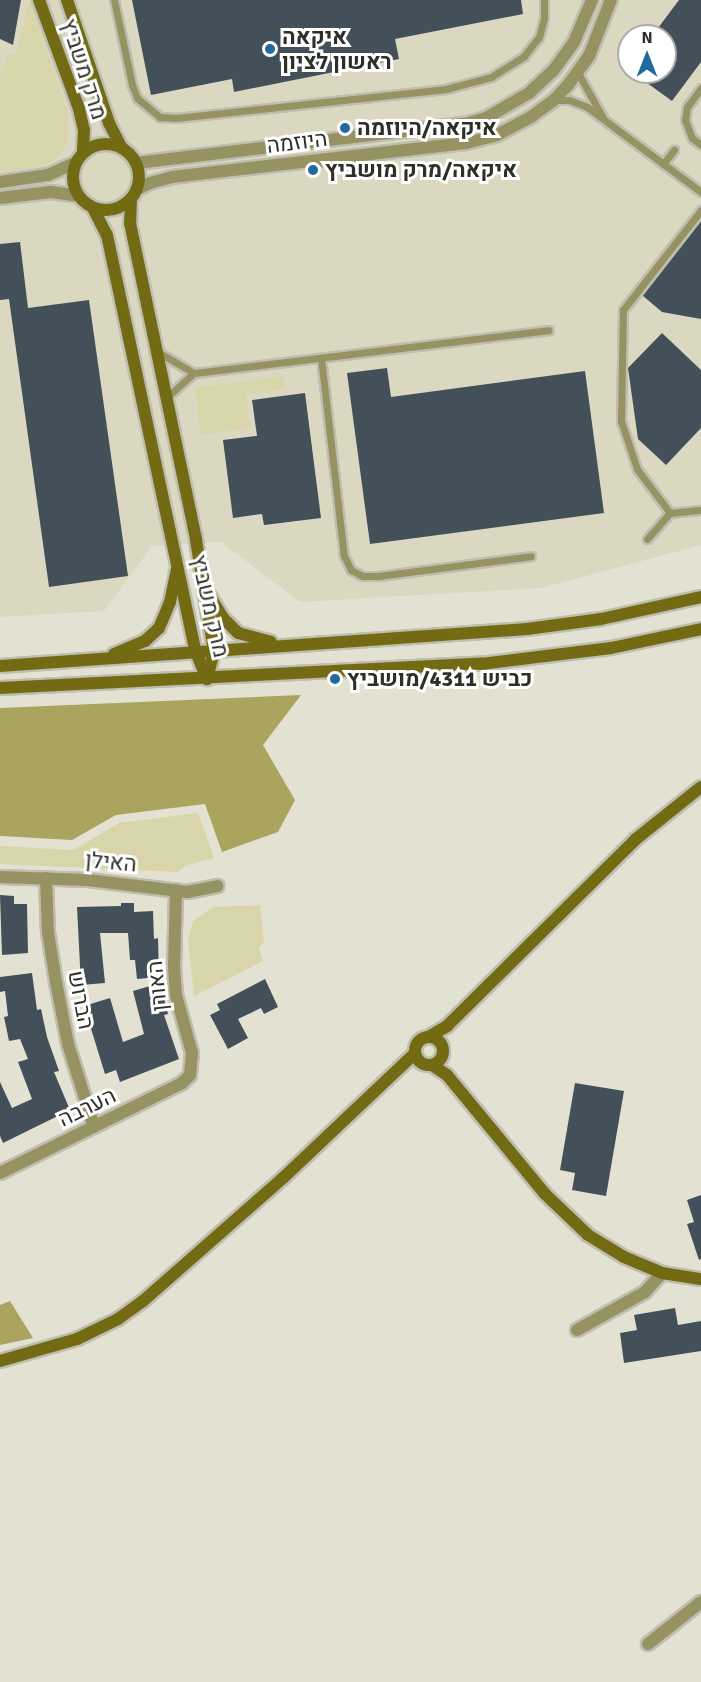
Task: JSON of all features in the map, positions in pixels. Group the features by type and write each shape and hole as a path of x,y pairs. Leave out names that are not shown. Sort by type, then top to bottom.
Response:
{"street":[{"name":"מרק משביץ","path":"39,0 80,109 84,130 83,152"},
{"name":"מרק משביץ","path":"67,0 109,123 122,148 136,163 139,179 133,195 130,223 203,582 214,651 207,679"},
{"name":"היוזמה","path":"136,163 465,124 486,118 529,93 553,71 574,42 592,0"},
{"name":"היוזמה","path":"133,195 150,183 172,177 466,143 515,126 555,100 578,73 599,36 611,0"},
{"name":"מרק משביץ","path":"75,163 83,152 99,144 122,148"},
{"path":"0,182 48,175 75,163 73,184 78,196"},
{"path":"0,198 51,192 78,196"},
{"path":"93,208 108,211 118,208 133,195"},
{"name":"מרק משביץ","path":"78,196 93,208 107,235 196,652 207,679"},
{"path":"96,660 134,647 145,641 159,628 170,602 178,562"},
{"path":"203,582 222,618 238,633 250,638 287,645"},
{"path":"0,666 527,629 611,617 701,597"},
{"path":"0,688 492,663 611,648 701,629"},
{"path":"676,635 701,636"},
{"path":"417,1057 417,1043 447,1026 636,839 701,787"},
{"name":"האילן","path":"0,877 121,883 187,892 218,886"},
{"name":"הברוש","path":"46,878 48,933 56,982 68,1044 94,1127"},
{"name":"האורן","path":"176,890 176,986 192,1053 190,1075"},
{"path":"447,1026 442,1044 442,1057 447,1076"},
{"path":"430,1036 442,1044"},
{"path":"0,1361 77,1339 118,1319 142,1301 283,1178 405,1064 417,1057"},
{"path":"417,1057 447,1076 545,1194 588,1235 624,1257 662,1273 701,1279"},
{"path":"432,1065 442,1057"},
{"name":"הערבה","path":"0,1173 182,1083 190,1075"},
{"path":"577,1330 645,1292 662,1273"},
{"path":"648,1644 701,1602"}],"lane":[{"path":"114,0 132,85 137,98 160,117 176,118 446,89 491,77 524,56 539,37 544,18 544,0"},
{"path":"578,73 604,120"},
{"path":"701,88 687,107 685,120 692,138 701,145"},
{"path":"555,100 569,100 586,107 701,192"},
{"path":"663,164 674,150"},
{"path":"670,513 637,469 621,421 623,310 701,210"},
{"path":"167,396 194,373 548,330"},
{"path":"158,352 194,373"},
{"path":"321,358 344,556 351,570 363,576 378,576 531,556"},
{"path":"647,539 670,513 701,510"}],"shaded area":[{"path":"0,0 701,0 701,545 541,588 300,602 221,542 152,546 104,611 0,617"},
{"path":"30,0 68,114 67,143 57,159 40,167 0,173 0,77 8,55 16,54"},
{"path":"283,376 285,389 246,394 250,428 201,435 195,388"},
{"path":"301,695 263,745 295,800 278,832 222,852 205,804 116,815 72,840 0,836 0,708"},
{"path":"198,813 214,858 188,865 177,872 0,864 0,846 73,850 119,823"},
{"path":"260,905 264,942 259,948 263,961 194,996 188,940 193,921 213,907"},
{"path":"10,1301 33,1338 0,1345 0,1305"}],"building":[{"path":"0,0 21,0 13,45 0,39"},
{"name":"איקאה ראשון לציון","path":"132,0 521,0 523,14 395,39 399,59 234,92 232,79 151,95"},
{"path":"679,0 701,0 701,62 672,101 649,84 677,84 677,24 661,24"},
{"path":"701,219 701,319 662,312 642,295"},
{"path":"20,242 28,308 89,300 128,576 49,587 9,299 0,300 0,244"},
{"path":"662,333 701,370 701,428 666,465 638,439 628,368"},
{"path":"387,368 391,397 585,371 604,513 370,544 347,373"},
{"path":"305,393 321,518 264,525 262,514 233,518 223,440 257,436 252,400"},
{"path":"0,895 14,896 14,904 27,904 28,953 2,955"},
{"path":"121,903 134,903 134,912 153,911 154,939 158,938 159,977 137,979 135,960 130,960 128,933 100,933 105,983 81,985 77,907 121,906"},
{"path":"32,973 37,1010 41,1009 47,1037 59,1071 54,1072 70,1110 3,1143 0,1136 0,1082 12,1108 32,1099 18,1062 28,1059 20,1039 9,1041 4,1017 8,1016 5,991 0,992 0,977"},
{"path":"265,979 278,1007 264,1014 261,1008 238,1019 248,1038 228,1049 210,1015 220,1010 217,1004"},
{"path":"160,983 168,1014 164,1015 179,1059 120,1082 116,1070 105,1074 84,1006 110,998 123,1042 144,1034 133,991"},
{"path":"575,1083 624,1091 606,1196 572,1190 575,1173 560,1170"},
{"path":"701,1195 701,1259 699,1260 687,1224 694,1222 687,1200"},
{"path":"675,1308 678,1325 701,1321 701,1351 624,1363 620,1333 637,1330 634,1315"}],"place":[{"name":"איקאה ראשון לציון","path":"270,49"},
{"name":"איקאה/היוזמה","path":"345,128"},
{"name":"איקאה/מרק מושביץ","path":"313,170"},
{"name":"כביש 4311/מושביץ","path":"335,679"}]}
